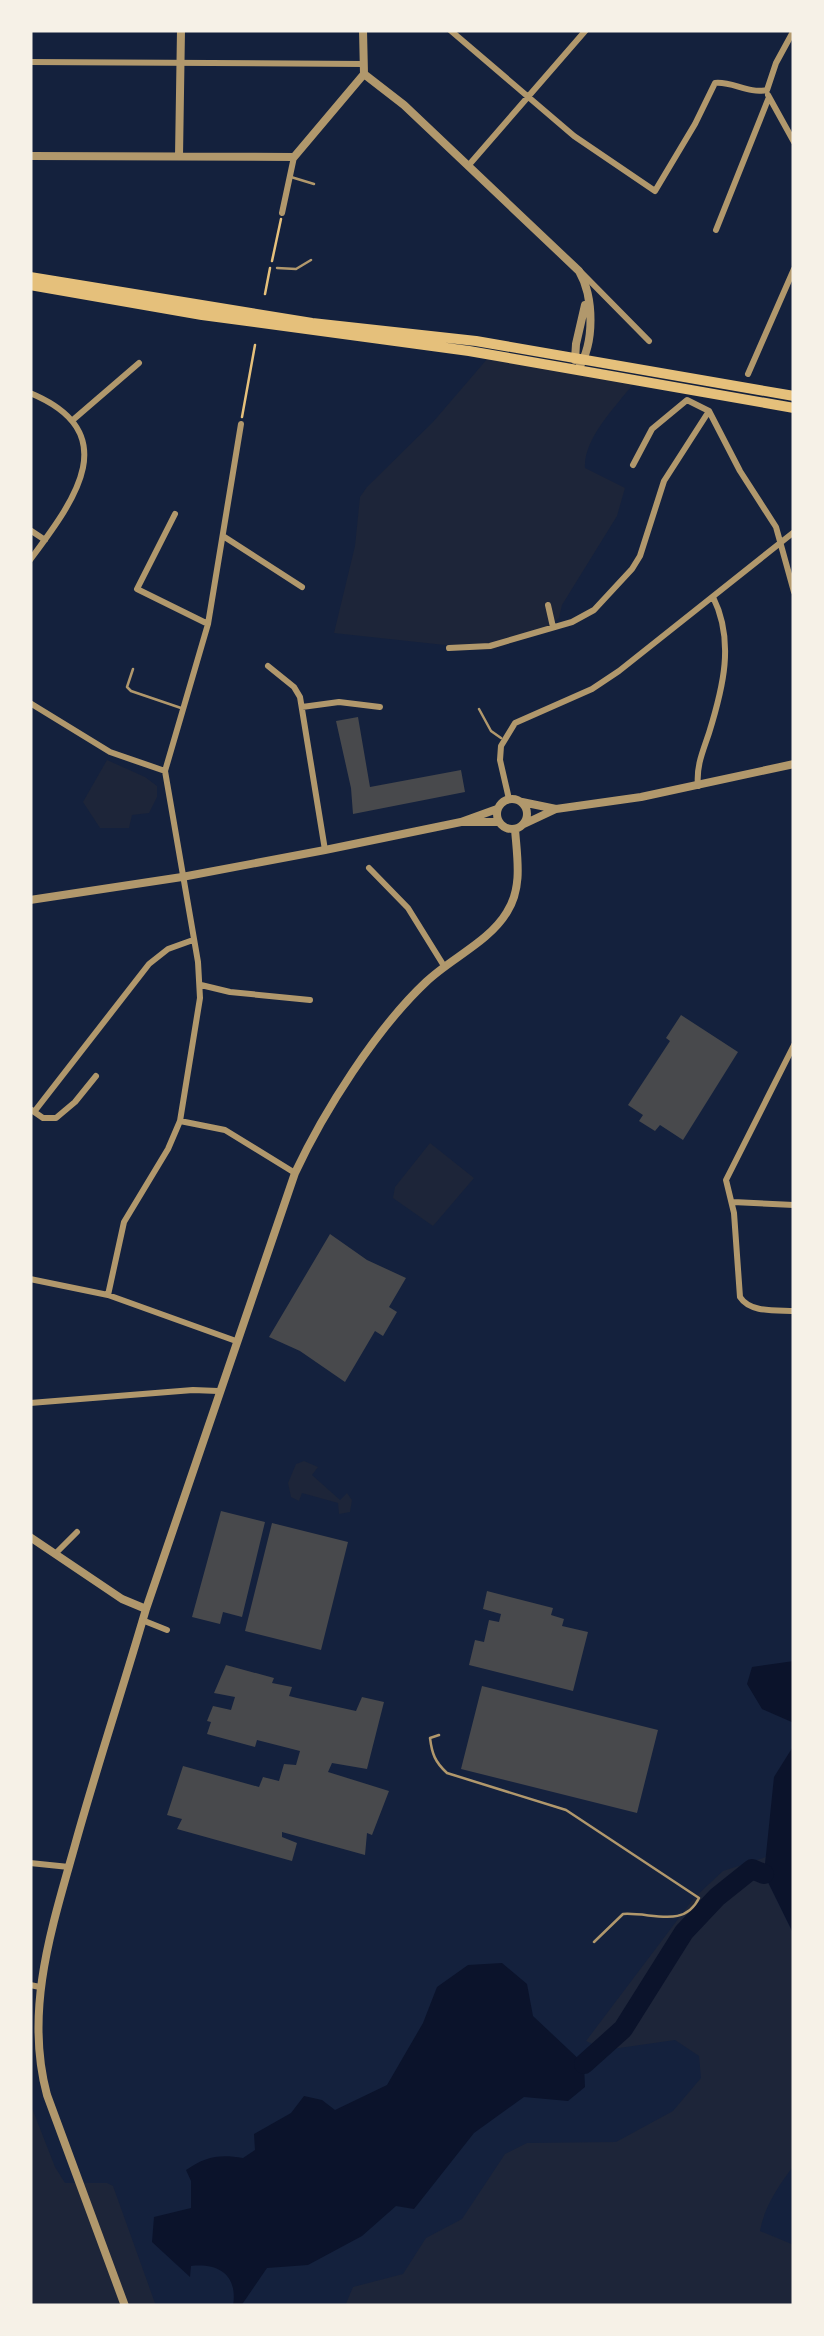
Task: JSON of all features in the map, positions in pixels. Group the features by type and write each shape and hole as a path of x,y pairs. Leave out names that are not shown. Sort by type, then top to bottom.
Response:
{"main road":[{"path":"30,276 312,323 476,341 794,408"},
{"path":"30,285 202,315 579,362 794,396"}],"street":[{"path":"179,156 181,30"},
{"path":"282,213 294,157 364,69 364,30"},
{"path":"450,30 603,158 655,191 714,83 768,94"},
{"path":"468,166 586,30"},
{"path":"716,230 776,63 794,30"},
{"path":"30,62 180,62 364,69 650,342"},
{"path":"768,94 794,142"},
{"path":"30,156 294,157"},
{"path":"748,374 794,270"},
{"path":"579,271 588,300 588,346 579,362"},
{"path":"784,297 794,298"},
{"path":"74,419 139,364"},
{"path":"30,393 74,419 83,447 80,483 73,500 30,560"},
{"path":"633,464 652,430 687,400 708,411 781,542 794,592"},
{"path":"449,648 490,646 587,616 640,556 664,481 708,411"},
{"path":"108,1295 124,1222 180,1122 201,985 165,770 208,624 241,424"},
{"path":"174,514 137,590 208,624"},
{"path":"30,530 45,540"},
{"path":"509,799 500,760 502,739 515,723 592,689 619,671 794,532"},
{"path":"223,536 302,587"},
{"path":"698,786 698,764 715,712 725,657 726,640 712,597"},
{"path":"548,605 553,626"},
{"path":"268,666 294,686 302,707 325,850"},
{"path":"302,707 339,702 380,706"},
{"path":"30,703 110,752 165,770"},
{"path":"460,822 498,822 515,829 556,809 698,786 794,764"},
{"path":"509,799 556,809"},
{"path":"30,900 182,877 460,822 497,809 509,799"},
{"path":"522,802 527,812 524,824"},
{"path":"497,809 498,822"},
{"path":"124,2306 35,2071 35,1986 142,1620 294,1173 375,1041 444,966 496,926 514,900 518,872 515,829"},
{"path":"369,868 408,908 444,966"},
{"path":"96,1076 56,1118 49,1120 31,1113 149,964 168,949 193,940"},
{"path":"201,985 310,1000"},
{"path":"794,1045 726,1180 733,1202 740,1297 756,1308 794,1311"},
{"path":"180,1122 226,1130 294,1173"},
{"path":"733,1202 794,1204"},
{"path":"30,1279 108,1295 236,1341"},
{"path":"30,1403 218,1392"},
{"path":"55,1554 77,1532"},
{"path":"30,1537 122,1599 146,1608"},
{"path":"142,1620 167,1630"},
{"path":"30,1863 69,1867"}],"lane":[{"path":"290,176 314,184"},
{"path":"278,268 296,269 311,260"},
{"path":"134,669 126,686 131,692 183,708"},
{"path":"478,709 490,731 502,739"},
{"path":"439,1735 430,1738 432,1751 435,1762 447,1774 566,1810 700,1898 691,1912 682,1917 622,1914 594,1942"}],"path":[{"path":"265,294 282,213"},
{"path":"241,424 255,345"}],"shaded area":[{"path":"488,358 634,383 602,423 586,457 585,468 625,488 617,516 562,605 559,618 542,632 491,650 334,633 355,546 360,497"},
{"path":"107,760 157,786 157,797 149,813 132,815 129,828 100,828 83,802"},
{"path":"430,1143 474,1178 433,1226 393,1198 395,1187"},
{"path":"304,1461 318,1467 312,1475 340,1500 347,1493 352,1500 350,1512 339,1514 338,1503 302,1493 299,1501 291,1497 288,1483 296,1464"},
{"path":"794,1661 794,1723 762,1709 747,1684 752,1667"},
{"path":"794,1745 794,1935 764,1874 774,1777"},
{"path":"766,1857 764,1874 794,1935 794,2165 769,2204 760,2231 794,2245 794,2306 345,2306 353,2287 403,2274 426,2238 462,2219 505,2154 527,2143 616,2142 673,2111 701,2078 699,2056 675,2040 605,2050 586,2041 694,1898 723,1871"},
{"path":"502,1963 527,1984 533,2016 584,2064 585,2087 568,2101 524,2097 474,2133 414,2209 396,2206 362,2236 308,2265 267,2268 241,2306 233,2306 232,2286 224,2273 191,2266 190,2277 152,2242 154,2217 191,2208 191,2181 186,2170 213,2157 243,2158 255,2150 254,2134 291,2113 304,2096 322,2100 335,2110 387,2085 423,2023 437,1987 468,1965"},
{"path":"30,2103 65,2183 113,2186 156,2306 30,2306"}],"building":[{"path":"358,717 370,787 461,770 465,792 353,814 336,721"},
{"path":"681,1015 738,1052 683,1140 660,1125 655,1131 639,1121 643,1115 628,1105 670,1041 666,1038"},
{"path":"330,1234 367,1260 406,1278 389,1307 397,1312 383,1336 375,1331 345,1382 300,1351 269,1337"},
{"path":"221,1511 265,1522 242,1617 223,1612 220,1624 192,1617"},
{"path":"272,1523 348,1542 321,1650 245,1631"},
{"path":"487,1591 553,1608 551,1615 564,1619 562,1626 588,1632 573,1691 469,1665 475,1640 484,1642 489,1620 499,1622 501,1614 483,1609"},
{"path":"226,1665 274,1678 272,1683 292,1687 289,1696 297,1698 356,1711 362,1697 384,1702 367,1769 332,1763 328,1772 389,1791 372,1835 367,1833 365,1855 282,1832 282,1837 297,1843 292,1861 177,1829 182,1819 167,1815 183,1766 259,1787 263,1777 279,1781 284,1764 296,1765 300,1751 257,1740 255,1747 207,1734 213,1706 231,1710 235,1697 214,1693"},
{"path":"482,1686 658,1730 637,1813 461,1769"}],"waterway":[{"path":"584,2064 623,2029 684,1932 717,1897 752,1869 764,1874"}]}
